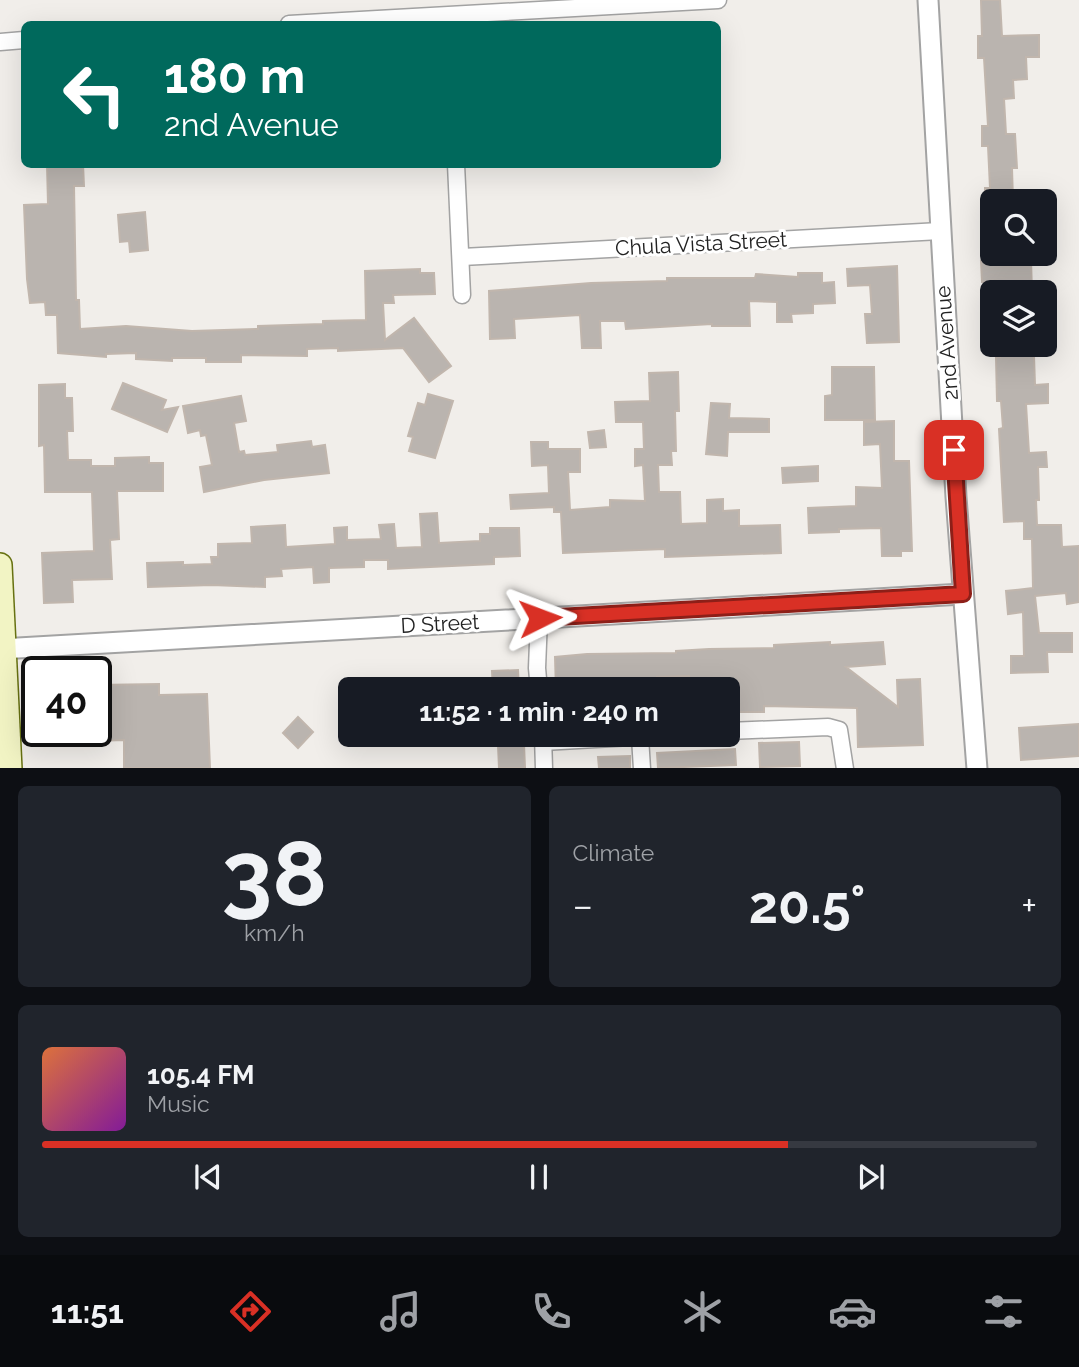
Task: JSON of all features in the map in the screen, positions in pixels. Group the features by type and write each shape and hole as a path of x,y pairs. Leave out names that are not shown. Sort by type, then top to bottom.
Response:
{"main road":[{"path":"0,565 2,649 10,768"}],"street":[{"path":"336,21 718,0"},
{"name":"2nd Avenue","path":"928,0 963,594 977,768"},
{"path":"0,42 21,40"},
{"path":"456,168 462,295"},
{"name":"Chula Vista Street","path":"462,257 940,232"},
{"name":"D Street","path":"2,649 963,594"},
{"path":"538,677 540,618"},
{"path":"740,731 828,727 839,730 845,765"},
{"path":"543,747 544,768"},
{"path":"641,747 642,768"}],"building":[{"path":"981,0 1000,0 1002,36 1039,35 1039,57 1026,57 1027,79 1013,80 1014,98 1004,99 1006,134 1015,134 1017,168 1012,168 1013,189 985,189 990,188 988,146 982,146 982,126 988,126 984,58 978,58 978,36 982,36"},
{"path":"47,168 83,168 84,186 74,186 76,300 79,300 80,329 126,326 192,331 258,329 258,326 366,320 365,271 420,269 420,273 434,273 435,294 393,295 394,303 383,303 385,340 414,318 451,366 429,382 403,348 338,351 338,348 307,349 307,356 241,355 241,362 206,362 206,358 172,358 172,361 136,359 136,353 106,354 106,357 58,353 57,315 46,315 45,302 30,303 27,279 24,205 48,204"},
{"path":"145,212 148,250 130,252 129,241 120,242 118,215"},
{"path":"897,266 899,342 867,343 865,314 872,314 870,285 848,286 847,269"},
{"path":"981,266 1031,266 1032,280 982,280"},
{"path":"798,273 822,273 822,283 834,282 835,303 813,304 813,313 791,314 792,322 777,322 777,302 749,301 750,326 712,324 626,329 625,321 600,321 601,348 582,348 580,315 514,319 515,338 490,339 489,291 591,283 667,281 667,278 755,278 756,274 798,277"},
{"path":"996,357 1034,357 1035,385 1048,384 1048,403 1026,404 1029,453 1046,452 1047,467 1038,467 1037,525 1061,525 1062,547 1079,546 1079,602 1067,604 1066,593 1035,596 1039,633 1072,633 1072,652 1047,652 1048,672 1011,673 1011,656 1024,656 1023,612 1008,614 1006,591 1033,588 1032,539 1024,539 1024,521 1004,522 999,429 1003,428 1001,401 997,401"},
{"path":"832,367 874,367 875,420 825,420 825,396 832,395"},
{"path":"678,372 676,451 671,451 672,465 658,465 659,492 680,492 681,524 707,523 707,500 723,499 723,511 739,510 739,526 780,525 781,553 665,557 665,549 563,553 561,512 554,512 554,507 511,509 510,495 549,493 548,465 532,466 531,442 548,442 548,449 580,449 580,472 568,472 570,510 610,507 610,500 645,501 643,465 635,466 635,449 644,449 643,422 616,422 615,402 650,401 649,373"},
{"path":"123,383 166,400 162,410 178,407 167,432 112,409"},
{"path":"65,384 65,398 72,398 73,431 67,431 68,460 91,460 91,466 115,466 115,458 149,457 149,463 163,463 163,491 117,491 119,539 110,540 112,579 72,580 73,602 44,603 42,553 94,551 92,492 45,492 44,445 39,446 39,385"},
{"path":"428,394 453,401 435,458 409,451 413,437 408,436 418,403 425,405"},
{"path":"241,396 246,421 234,423 239,452 244,451 245,455 278,452 277,445 311,441 312,447 325,445 329,473 264,480 204,492 200,467 212,465 206,435 201,436 200,430 188,433 183,406"},
{"path":"711,403 730,404 729,418 769,419 769,432 728,432 727,456 706,454"},
{"path":"894,421 894,461 909,461 912,551 901,551 901,556 882,556 881,528 809,533 808,508 856,506 856,487 882,488 880,444 864,445 864,422"},
{"path":"604,430 606,447 590,448 588,432"},
{"path":"818,466 818,481 783,483 782,468"},
{"path":"437,513 439,543 480,541 480,534 490,534 490,528 519,528 520,556 494,557 494,564 388,569 388,560 364,560 364,567 329,568 329,582 314,583 313,567 281,569 282,576 265,577 265,587 148,587 147,563 212,564 211,557 218,557 218,544 252,543 251,527 285,525 286,547 335,544 334,528 347,527 347,540 381,539 379,525 394,524 396,548 422,547 420,514"},
{"path":"883,642 885,664 846,667 898,707 897,680 920,679 923,745 858,747 857,708 764,706 764,712 740,712 740,677 556,677 555,657 774,648 774,645"},
{"path":"518,670 518,677 492,677 492,671"},
{"path":"159,684 159,695 207,694 210,768 124,768 124,740 112,740 112,685"},
{"path":"298,717 313,732 298,748 283,733"},
{"path":"1079,724 1079,756 1021,760 1019,728"},
{"path":"799,742 800,766 760,767 759,743"},
{"path":"498,747 524,747 525,768 499,768"},
{"path":"735,749 736,765 658,768 657,753"},
{"path":"630,756 630,768 599,768 598,757"}],"route":[{"path":"540,618 963,594 954,450"}]}
